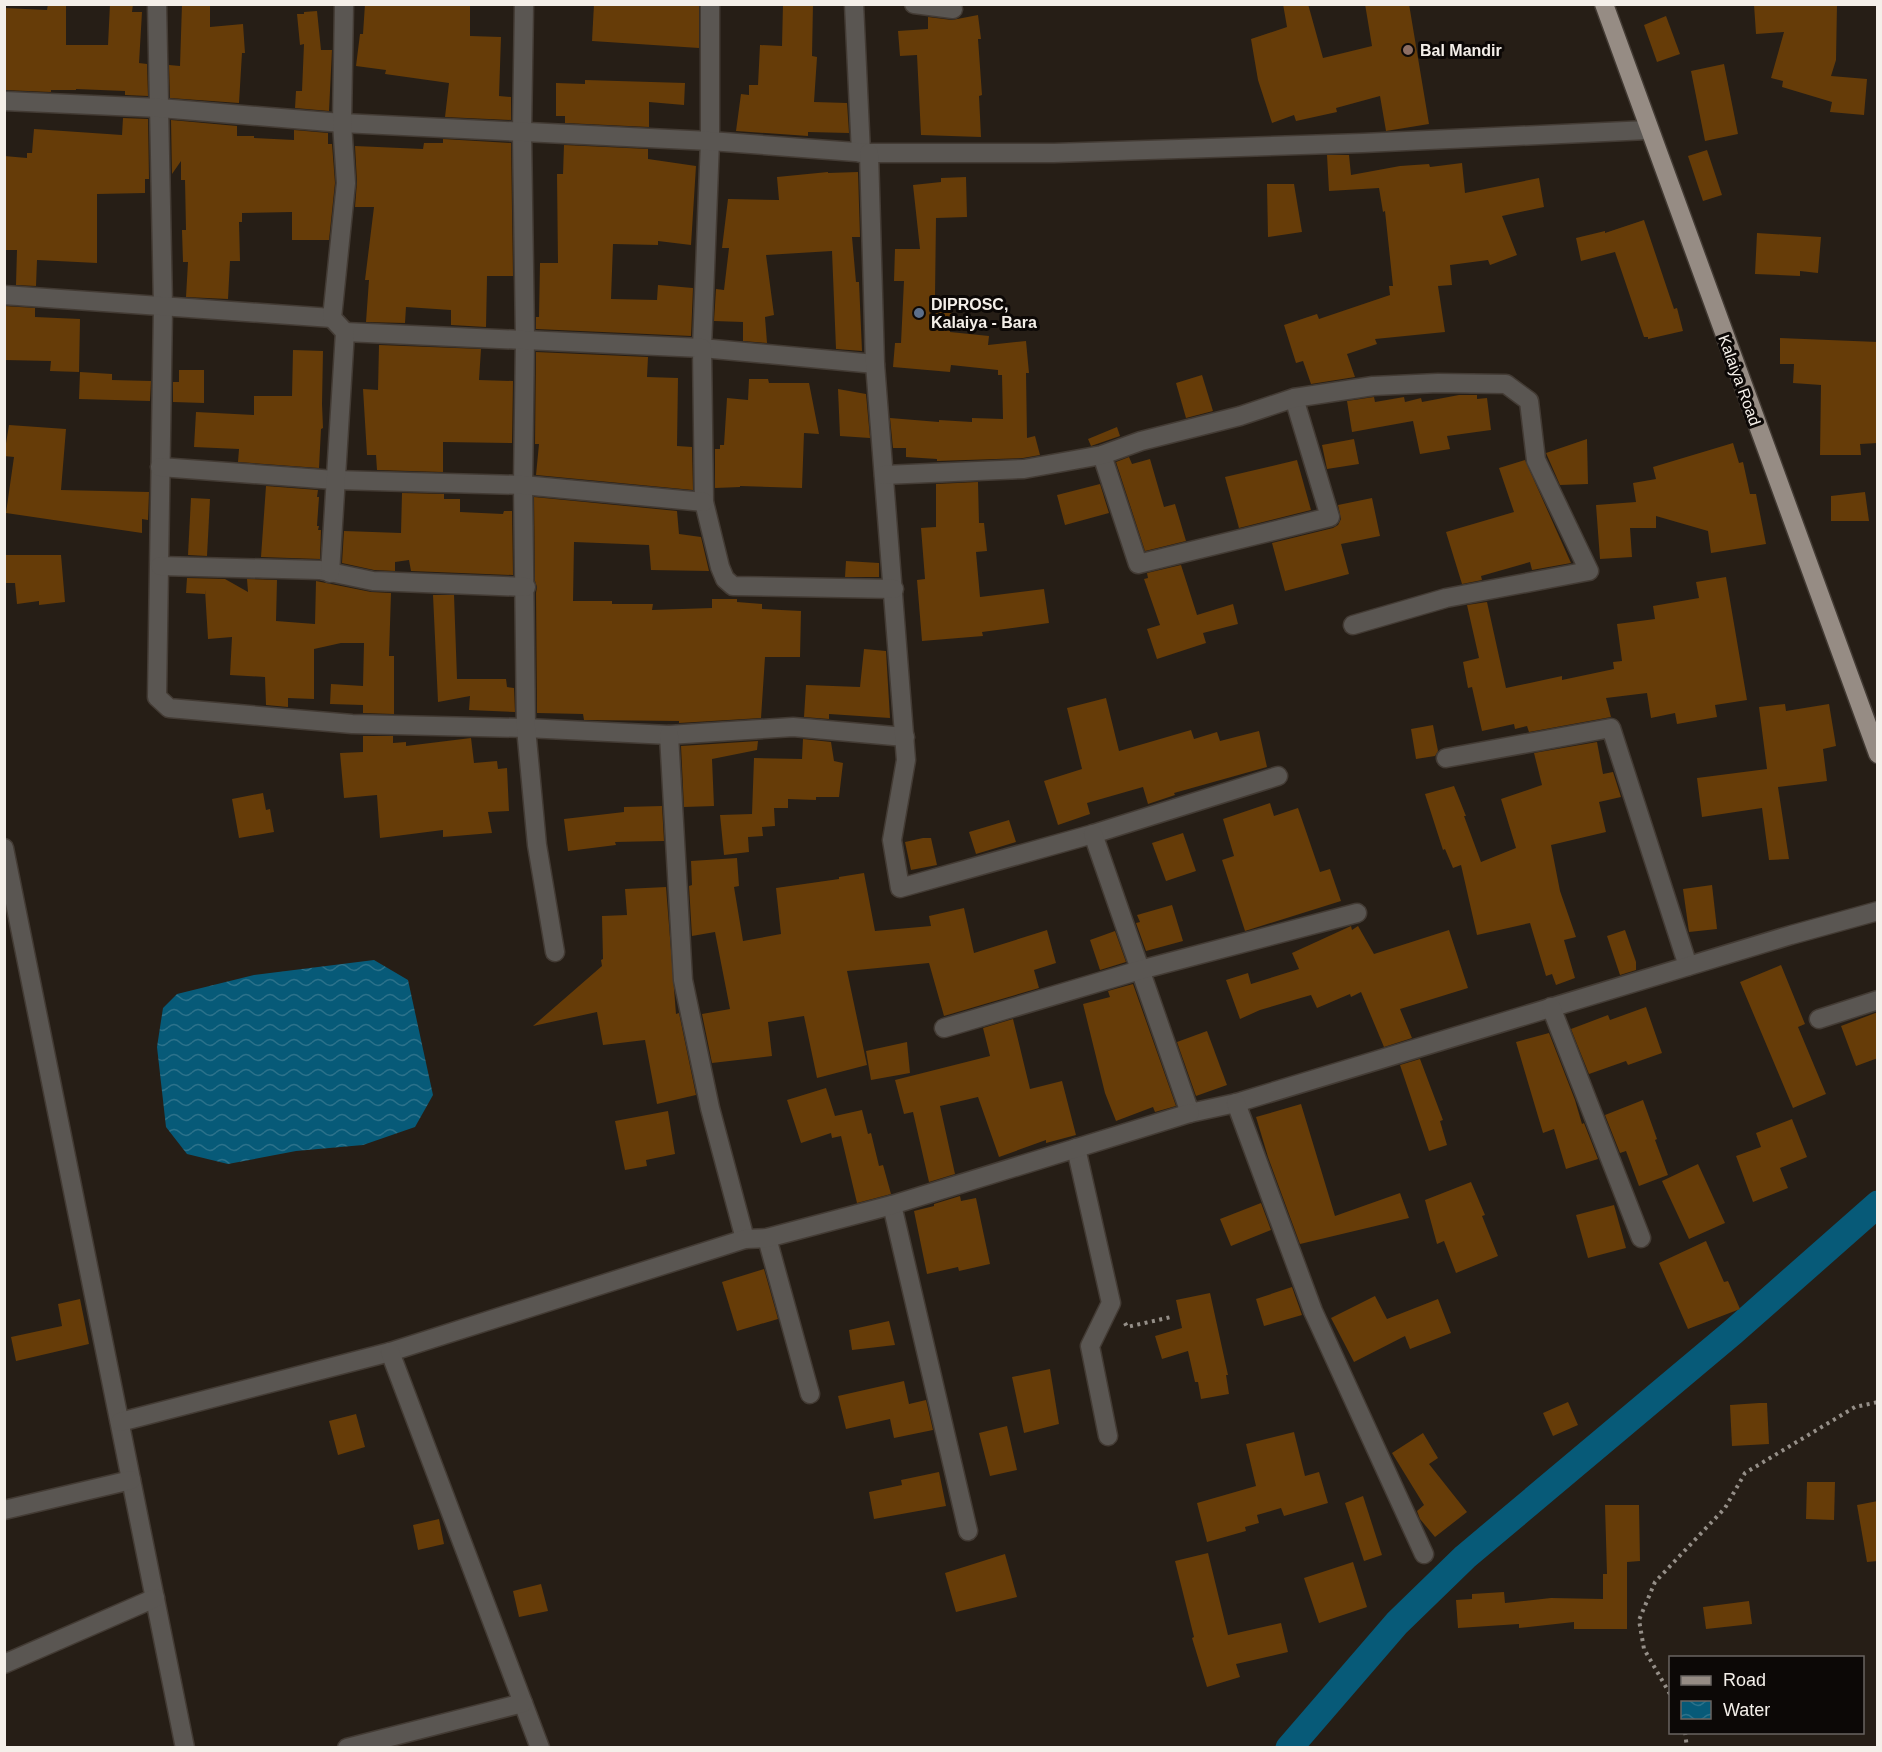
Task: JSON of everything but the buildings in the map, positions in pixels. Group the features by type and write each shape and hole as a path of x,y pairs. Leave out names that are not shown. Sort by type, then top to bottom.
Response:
{"main road":[{"name":"Kalaiya Road","path":"1604,4 1648,130 1878,754"}],"street":[{"path":"157,4 163,307 157,697 169,708 352,724 526,728 669,735 793,727 905,737"},
{"path":"332,318 346,183 342,123 344,4"},
{"path":"524,4 522,133 526,728 537,845 555,952"},
{"path":"710,4 710,141 702,348 704,501 720,567 725,579 733,586 894,589"},
{"path":"854,4 865,153 875,364 905,737 906,760 892,840 900,888 1093,834 1278,776"},
{"path":"914,4 953,9"},
{"path":"4,101 160,108 342,123 710,141 865,153 1054,153 1363,143 1648,130"},
{"path":"4,295 332,318 345,332 702,348 875,364"},
{"path":"330,573 345,332"},
{"path":"884,475 1024,469 1102,455 1142,441 1240,416 1294,398 1373,386 1438,383 1506,384 1528,401 1536,460 1589,571 1446,598 1353,625"},
{"path":"1102,455 1138,564 1330,517 1294,398"},
{"path":"160,467 335,480 523,485 704,501"},
{"path":"160,566 320,570 373,581 526,588"},
{"path":"1446,758 1611,728 1688,966"},
{"path":"669,735 683,980 710,1108 745,1239"},
{"path":"1093,834 1191,1113"},
{"path":"4,848 185,1748"},
{"path":"120,1422 390,1352 745,1239 767,1238 892,1204 1191,1113 1236,1103 1878,911"},
{"path":"944,1028 1140,970 1357,913"},
{"path":"1818,1019 1878,1000"},
{"path":"1551,1007 1641,1238"},
{"path":"1236,1103 1313,1311 1424,1554"},
{"path":"1076,1148 1111,1303 1090,1346 1108,1436"},
{"path":"892,1204 968,1531"},
{"path":"767,1238 810,1394"},
{"path":"390,1352 540,1748"},
{"path":"4,1510 131,1480"},
{"path":"4,1664 155,1598"},
{"path":"347,1748 523,1703"}],"path":[{"path":"1111,1303 1127,1327 1171,1317"},
{"path":"1669,1691 1644,1649 1639,1620 1655,1582 1725,1508 1745,1473 1855,1407 1878,1402"}],"water":[{"path":"374,960 408,980 433,1095 415,1127 363,1145 296,1151 228,1164 187,1154 166,1127 157,1047 163,1008 177,994 254,975"}],"waterway":[{"path":"1289,1748 1397,1623 1465,1557 1733,1332 1878,1204"}],"place":[{"name":"Bal Mandir","path":"1408,50"},
{"name":"DIPROSC, Kalaiya - Bara","path":"919,313"}]}
